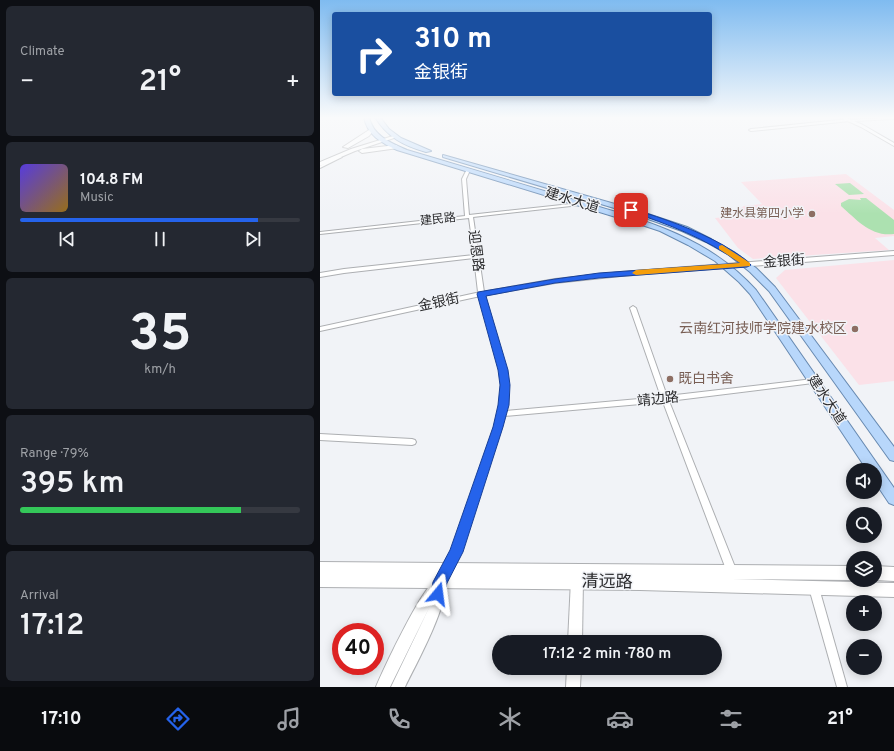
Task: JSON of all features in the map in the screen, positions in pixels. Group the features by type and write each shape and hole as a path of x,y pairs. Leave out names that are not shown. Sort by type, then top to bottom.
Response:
{"main road":[{"path":"320,164 347,149"},
{"path":"342,152 352,149"},
{"path":"342,152 374,149"},
{"name":"建水大道","path":"402,149 636,220 674,234 700,248 728,266 753,292 813,382 870,463"},
{"name":"建水大道","path":"421,149 644,214 680,226 714,242 747,265 772,289 894,456"},
{"name":"建水大道","path":"882,481 894,499"},
{"name":"清远路","path":"320,569 443,576"},
{"name":"清远路","path":"577,577 732,572 846,573"},
{"path":"882,573 894,574"},
{"name":"清远路","path":"320,580 443,576 577,577 814,588 894,590"}],"street":[{"name":"迎恩路","path":"383,687 425,602 443,576 456,552 501,414 504,395 504,376 481,294 464,179 468,170"},
{"name":"建民路","path":"320,233 580,204"},
{"name":"金银街","path":"320,329 481,294 584,277 894,253"},
{"path":"320,276 344,271 476,256"},
{"path":"633,308 666,400 732,572"},
{"name":"靖边路","path":"501,414 666,400 813,382"},
{"path":"320,437 412,442"},
{"name":"迎恩路","path":"398,687 436,607 443,576"},
{"path":"575,635 577,577"},
{"path":"814,588 842,687"},
{"path":"573,687 574,675"}],"shaded area":[{"name":"建水县第四小学","path":"846,174 894,210 894,236 875,238 889,250 753,259 738,248 715,218 725,217 744,206 762,204 741,182"},
{"name":"云南红河技师学院建水校区","path":"894,260 894,381 859,385 776,278 785,270"}],"green space":[{"path":"850,183 864,194 849,195 835,184"},
{"path":"860,198 866,198 894,220 894,234 878,233 871,230 859,222 841,206 841,203 849,199 861,200"}],"slow traffic":[{"path":"636,273 747,265 722,247"}],"place":[{"name":"建水县第四小学","path":"812,214"},
{"name":"云南红河技师学院建水校区","path":"855,329"},
{"name":"既白书舍","path":"670,379"}],"route":[{"path":"438,594 440,582 456,552 498,427 503,405 505,385 503,370 481,294 555,281 599,276 747,265 730,252 698,234 680,226 631,210"}]}
